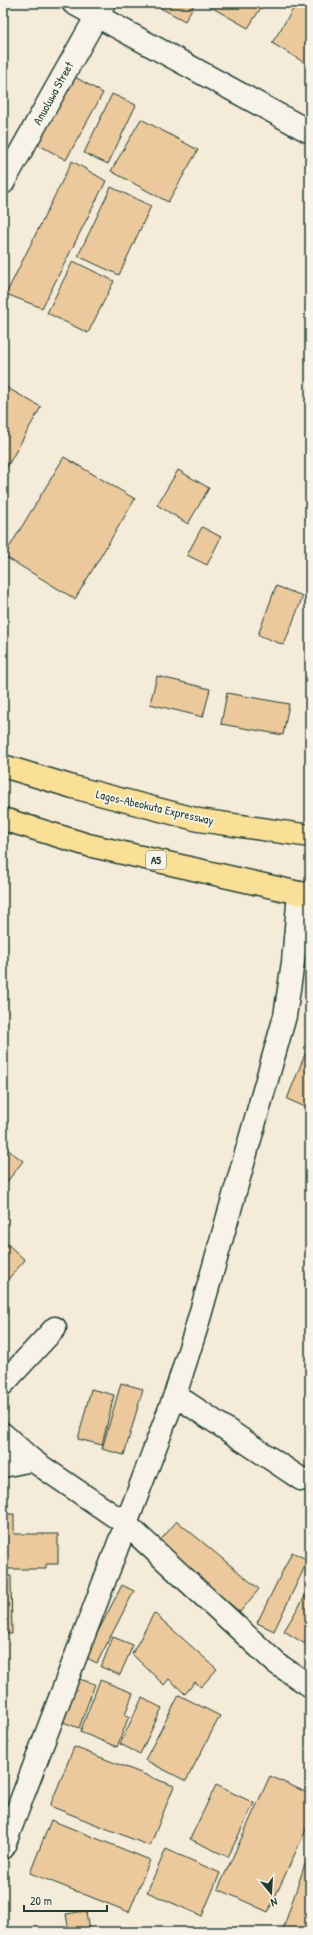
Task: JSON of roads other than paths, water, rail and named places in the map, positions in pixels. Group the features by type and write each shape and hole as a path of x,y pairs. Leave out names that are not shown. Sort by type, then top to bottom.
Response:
{"highway":[{"name":"Lagos-Abeokuta Expressway","path":"3,766 73,788 199,820 310,836"},
{"name":"A5","path":"3,819 88,845 304,894"}],"street":[{"path":"73,3 100,10 310,132"},
{"name":"Anuoluwa Street","path":"3,183 100,10"},
{"path":"3,1848 12,1808 126,1524 174,1396 196,1328 285,1016 304,894"},
{"path":"3,1384 55,1328"},
{"path":"174,1396 301,1478 310,1480"},
{"path":"3,1434 32,1460 126,1524 276,1663 310,1686"},
{"path":"3,1466 32,1460"}]}
